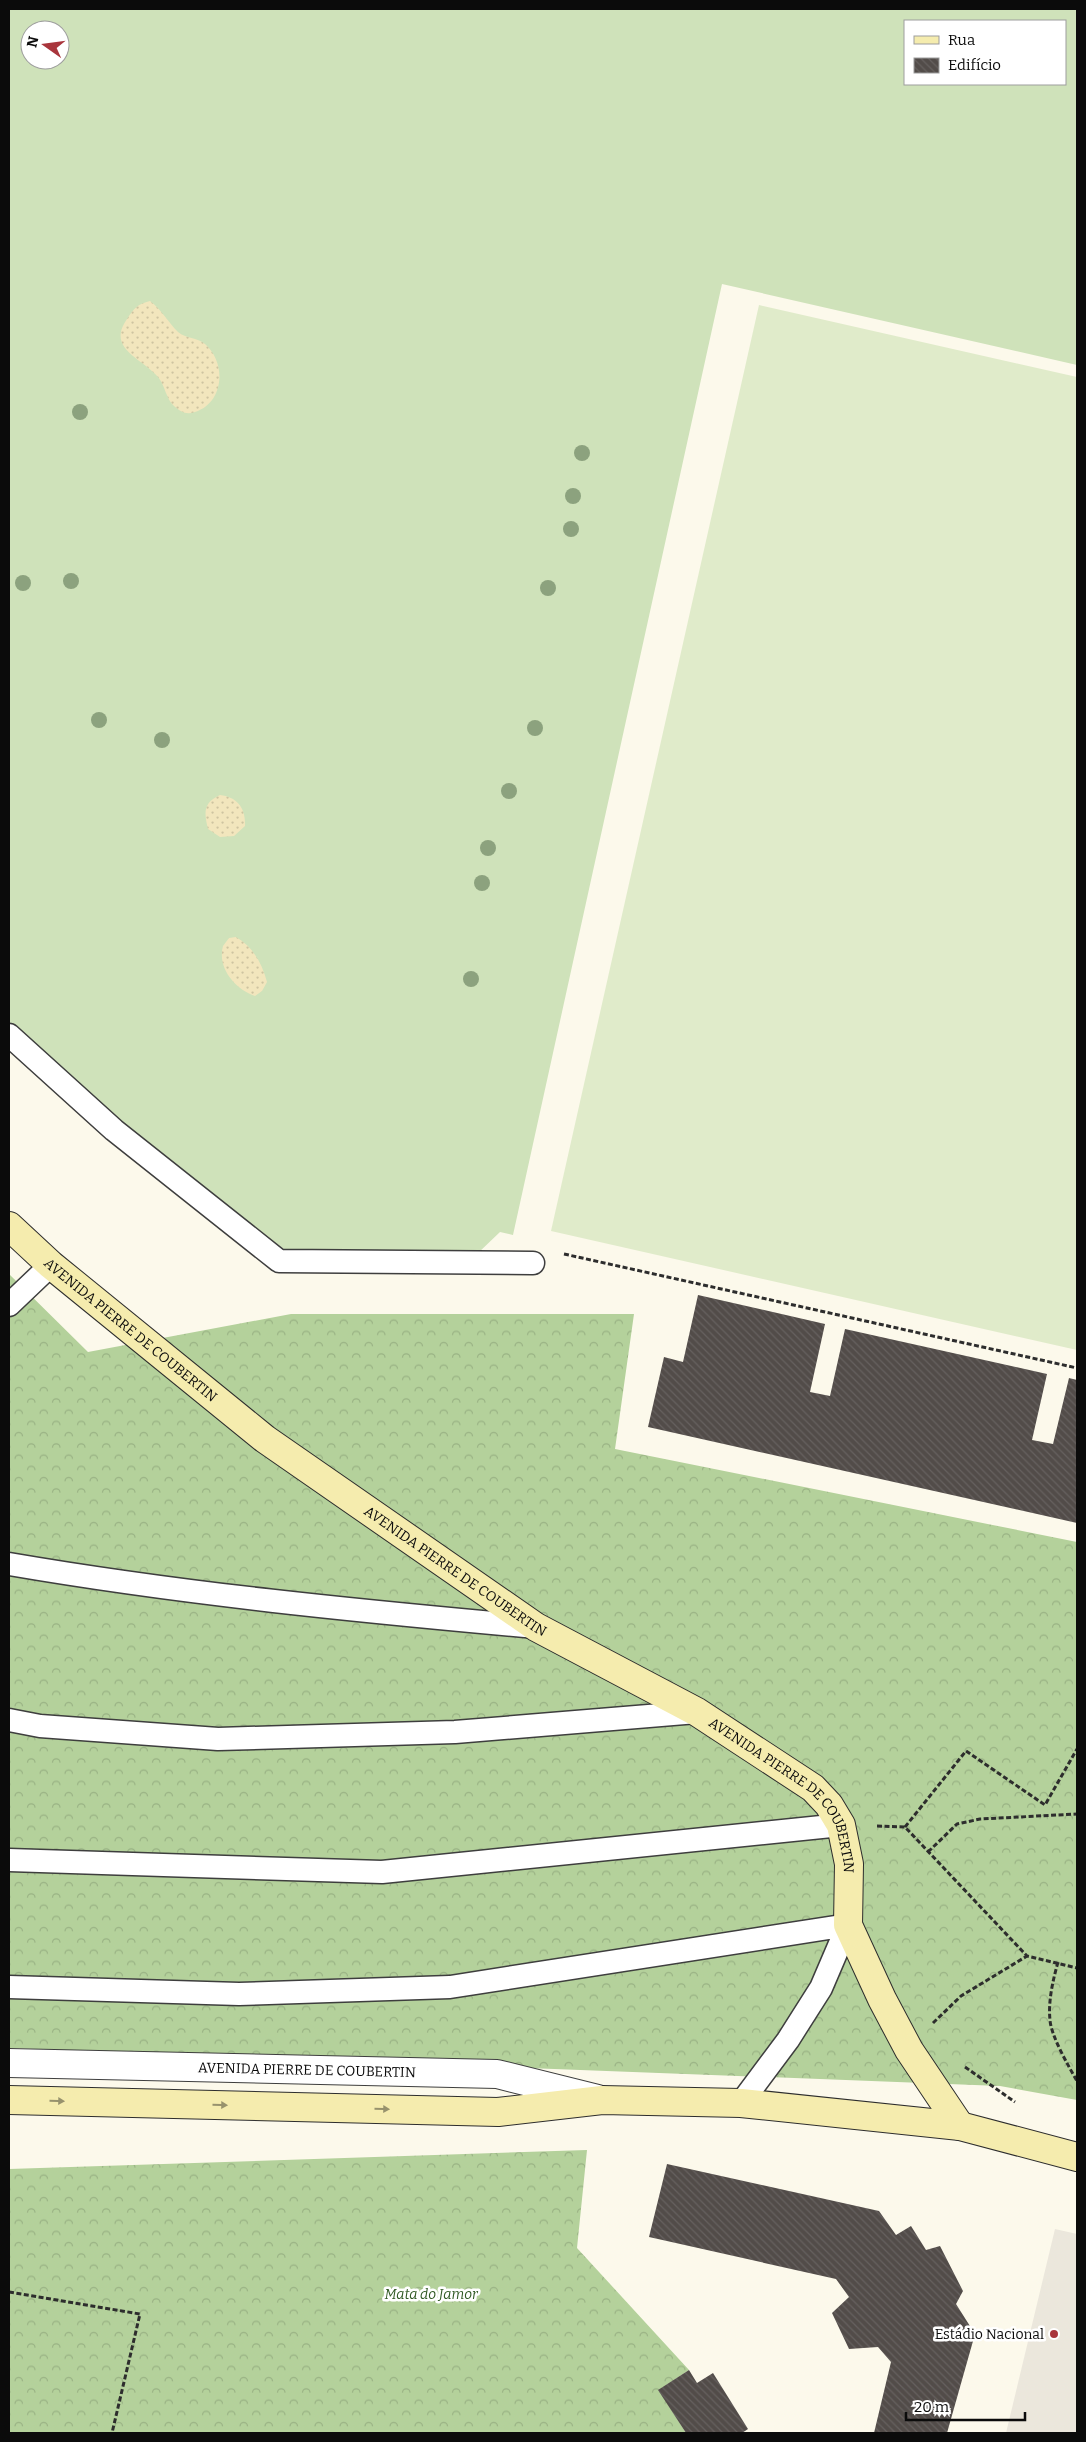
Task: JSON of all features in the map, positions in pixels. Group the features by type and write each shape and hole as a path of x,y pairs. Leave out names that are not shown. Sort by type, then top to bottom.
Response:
{"street":[{"name":"AVENIDA PIERRE DE COUBERTIN","path":"9,1226 51,1265 265,1440 536,1627 697,1712 813,1788 829,1805 841,1825 849,1864 848,1925 882,1999 909,2050 960,2126"},
{"name":"AVENIDA PIERRE DE COUBERTIN","path":"9,2063 497,2074 602,2100"},
{"name":"AVENIDA PIERRE DE COUBERTIN","path":"9,2100 498,2112 602,2100 742,2103 960,2126 1077,2157"}],"lane":[{"path":"9,1035 114,1130 279,1261 533,1263"},
{"path":"9,1305 51,1265"},
{"path":"9,1564 102,1580 280,1603 536,1627"},
{"path":"9,1720 40,1726 218,1739 455,1732 697,1712"},
{"path":"9,1860 382,1872 841,1825"},
{"path":"9,1987 239,1994 450,1987 848,1925"},
{"name":"AVENIDA PIERRE DE COUBERTIN","path":"742,2103 788,2040 821,1988 848,1925"}],"path":[{"path":"533,1263 559,1253 1077,1368"},
{"path":"905,1827 966,1751 1045,1804 1077,1748"},
{"path":"928,1852 957,1824 980,1819 1077,1814"},
{"path":"841,1825 905,1827 1027,1956 1077,1968"},
{"path":"909,2050 961,1996 1027,1956"},
{"path":"1058,1962 1053,1981 1050,2021 1066,2061 1077,2081"},
{"path":"962,2063 983,2081 1013,2101 1022,2104"},
{"path":"9,2292 140,2314 112,2433"}],"green space":[{"path":"9,9 1077,9 1077,365 722,284 513,1235 500,1232 477,1254 285,1250 193,1181 76,1086 9,1024"},
{"path":"759,305 1077,377 1077,1350 551,1231"},
{"path":"9,1274 88,1352 291,1314 634,1314 615,1449 1077,1542 1077,2100 1000,2086 9,2048"},
{"name":"Mata do Jamor","path":"587,2150 577,2248 689,2370 659,2390 686,2433 9,2433 9,2169"}],"sand":[{"path":"150,301 178,332 205,344 217,361 219,382 217,392 205,407 195,412 184,412 174,406 158,377 123,346 121,338 122,329 127,319 137,307"},
{"path":"220,795 236,801 244,814 245,826 234,836 220,837 208,829 206,809 210,801"},
{"path":"236,937 252,951 265,975 267,982 262,991 255,996 235,983 225,970 222,954 223,946 229,938"}],"shaded area":[{"name":"Estádio Nacional","path":"1055,2229 1077,2234 1077,2433 1006,2433"}],"building":[{"path":"698,1295 825,1324 810,1392 830,1396 845,1329 1047,1374 1032,1440 1053,1444 1069,1378 1077,1380 1077,1523 648,1427 664,1357 683,1362"},
{"path":"667,2164 879,2211 896,2235 911,2226 926,2250 940,2246 963,2291 956,2304 975,2334 947,2433 874,2433 891,2362 878,2347 849,2349 832,2313 849,2297 836,2279 649,2237"},
{"path":"689,2370 697,2383 713,2373 748,2429 742,2433 686,2433 658,2390"}],"place":[{"name":"Estádio Nacional","path":"1054,2334"}]}
